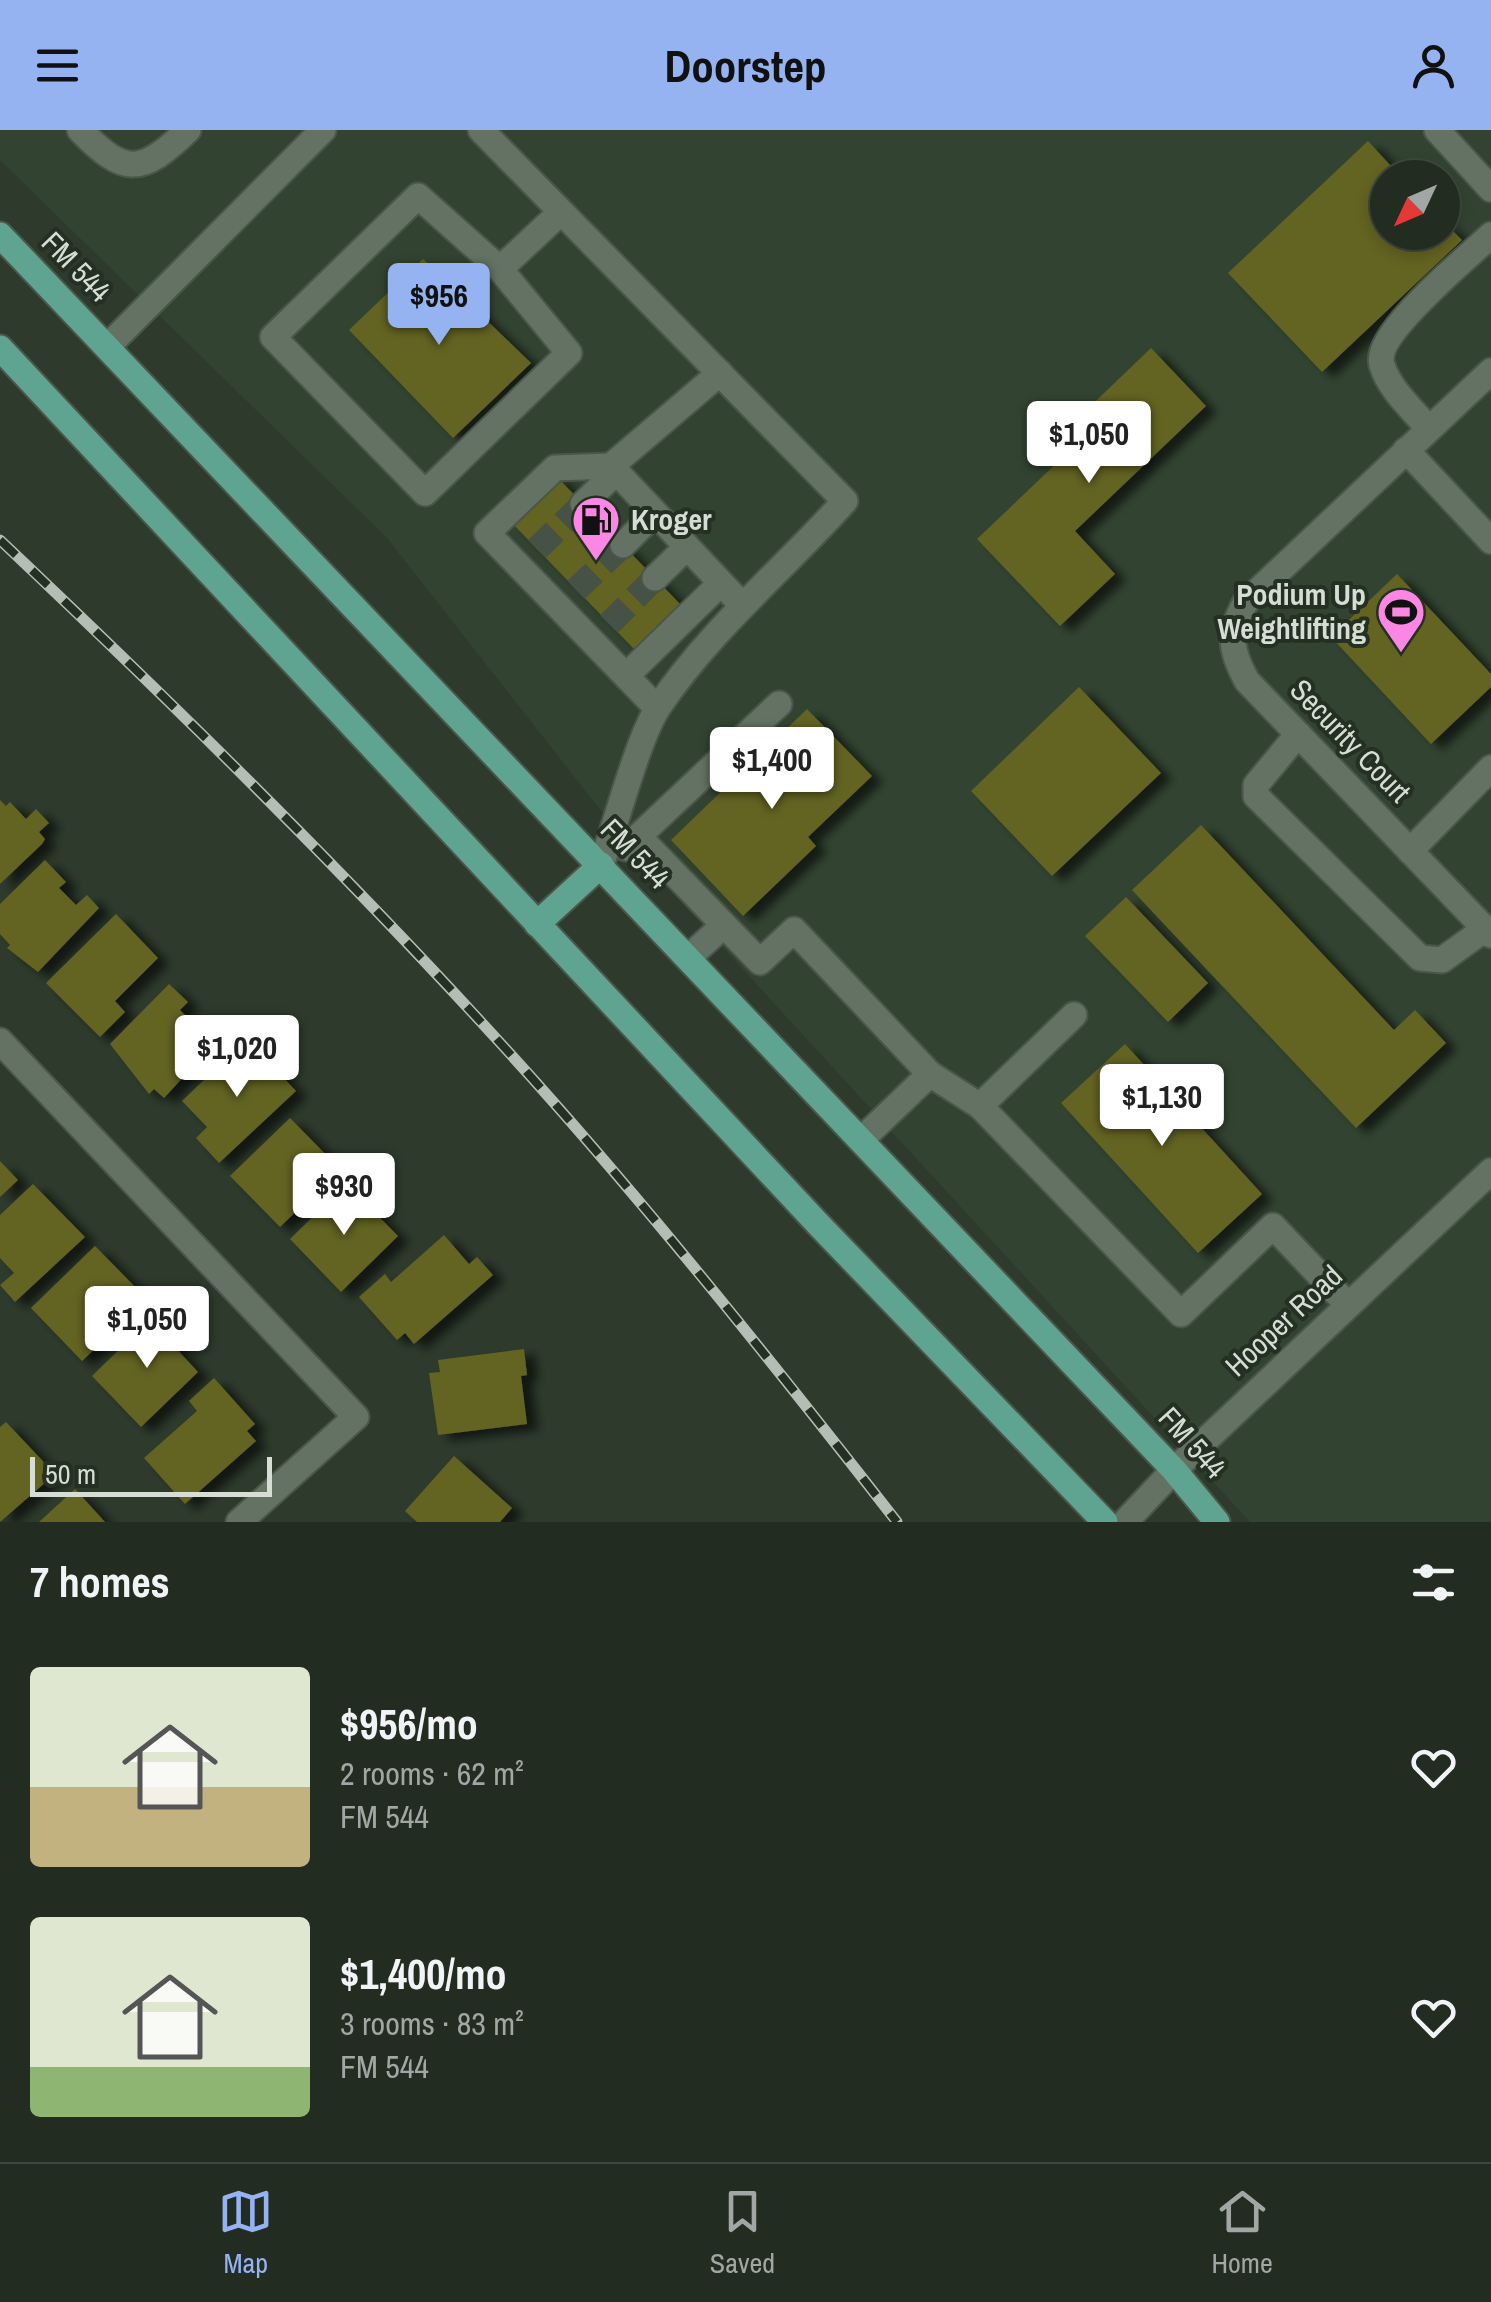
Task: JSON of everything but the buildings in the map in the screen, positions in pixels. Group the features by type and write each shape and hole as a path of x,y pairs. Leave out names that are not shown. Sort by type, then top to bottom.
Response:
{"main road":[{"name":"FM 544","path":"0,235 689,957 1174,1470 1217,1522"},
{"path":"0,348 537,924 1105,1522"},
{"path":"537,924 602,865"}],"street":[{"path":"80,130 111,161 134,166 164,152 188,130"},
{"path":"107,347 323,130"},
{"path":"481,130 845,500 779,574 742,605 657,708 602,865"},
{"path":"1437,130 1491,189"},
{"path":"418,196 500,268 569,353 425,493 273,337 418,196"},
{"path":"500,268 561,212"},
{"path":"1429,429 1390,382 1380,362 1382,349 1400,322 1491,235"},
{"name":"Security Court","path":"1488,932 1246,681 1232,652 1232,628 1245,603 1491,371"},
{"path":"583,504 614,469 720,373"},
{"path":"1406,450 1491,541"},
{"path":"657,708 626,676 600,632 528,557 487,533 555,468 614,469 742,605"},
{"path":"623,545 655,513"},
{"path":"655,578 687,546"},
{"path":"626,676 721,583"},
{"path":"602,865 640,838 779,704"},
{"path":"1298,734 1256,785 1256,796 1420,958 1442,960 1488,932"},
{"path":"1410,851 1491,768"},
{"path":"640,838 760,962 794,930 930,1074 980,1106 1180,1314 1273,1226 1348,1306"},
{"path":"689,957 724,925"},
{"path":"980,1106 1074,1016"},
{"path":"0,1041 356,1417 239,1522"},
{"path":"861,1140 930,1074"},
{"name":"Hooper Road","path":"1124,1522 1174,1470 1491,1171"}],"shaded area":[{"path":"0,130 1491,130 1491,1522 1250,1522 624,840 387,538 0,160"}],"tunnel":[{"path":"537,549 583,504"},
{"path":"576,590 623,545"},
{"path":"609,624 655,578"}],"railway":[{"path":"0,540 272,804 468,1008 673,1242 897,1522"}],"place":[{"name":"Kroger","path":"596,562"},
{"name":"Podium Up Weightlifting","path":"1401,654"}]}
